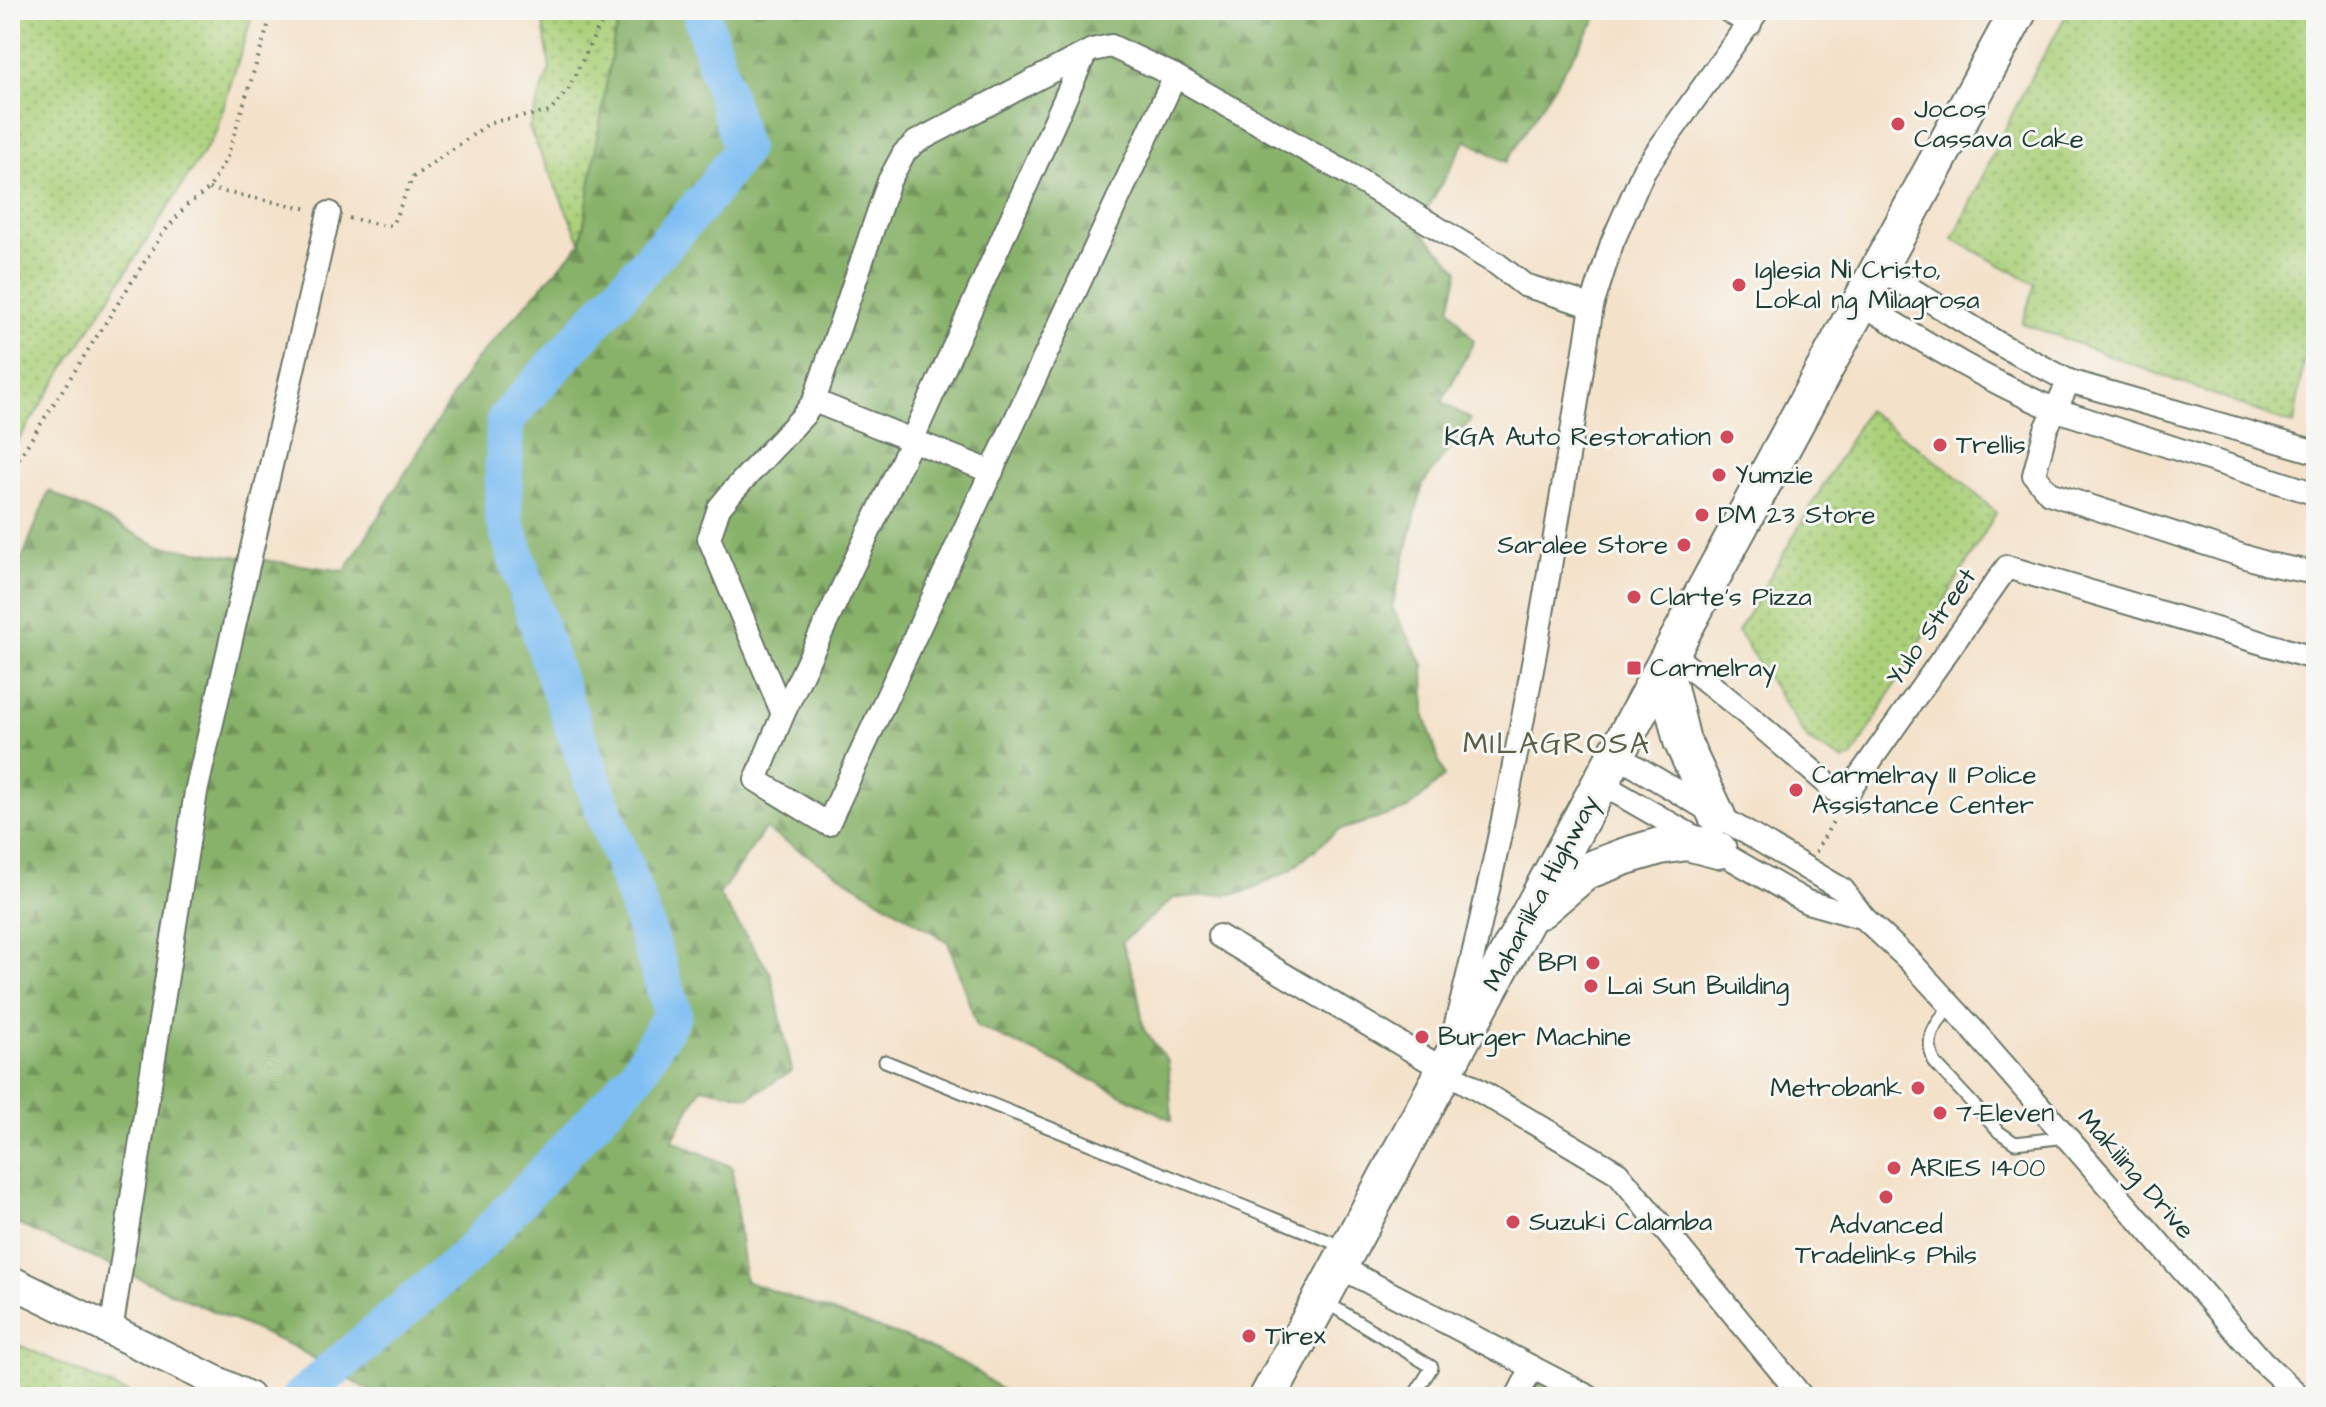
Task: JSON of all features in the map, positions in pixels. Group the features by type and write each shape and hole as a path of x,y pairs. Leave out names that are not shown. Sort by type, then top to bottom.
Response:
{"highway":[{"name":"Maharlika Highway","path":"1268,1397 2019,10"},
{"path":"1524,923 1586,871 1660,846 1717,833 1682,741 1667,660"}],"main road":[{"path":"10,1281 248,1397"}],"street":[{"path":"1444,1072 1486,908 1517,750 1592,306 1612,243 1644,170 1754,17 1727,10"},
{"path":"783,714 709,538 719,508 814,401 889,181 904,153 916,142 1085,54 1111,46 1175,76 1350,175 1497,264 1524,285 1592,306"},
{"path":"1085,54 913,438 783,714 756,780 828,824 1175,76"},
{"path":"111,1331 196,792 329,213"},
{"path":"1879,269 2001,345 2069,381 2316,452"},
{"path":"1859,302 1987,379 2054,409 2316,494"},
{"path":"2069,381 2046,429 2034,475 2049,493 2268,564 2316,573"},
{"path":"814,401 992,472"},
{"name":"Yulo Street","path":"1844,798 2007,567 2316,659"},
{"path":"1667,660 1743,711 1844,798"},
{"name":"Makiling Drive","path":"1608,769 1717,833 1807,902 1864,918"},
{"name":"Makiling Drive","path":"1608,769 1717,833 1808,868 1843,890 1864,918 1909,960 2067,1137 2262,1361 2300,1397"},
{"path":"1219,936 1618,1173 1802,1397"},
{"path":"1344,1258 1532,1368 1589,1397"},
{"path":"1517,1397 1532,1368"}],"lane":[{"path":"1950,1006 1933,1030 1928,1050 1935,1063 1999,1132 2015,1143 2067,1137"},
{"path":"885,1061 1344,1258"},
{"path":"1320,1299 1432,1367 1413,1397"}],"path":[{"path":"10,472 163,233 187,205 209,189 227,157 273,10"},
{"path":"209,189 392,225 413,177 491,122 550,112 569,88 607,10"},
{"path":"1808,868 1844,798"}],"green space":[{"path":"13,10 254,10 215,134 10,453 10,16"},
{"path":"541,10 625,10 614,38 581,243 529,128 550,68"},
{"path":"625,10 1602,10 1506,162 1466,140 1417,227 1459,270 1450,308 1474,341 1442,402 1471,419 1423,484 1392,608 1424,665 1425,716 1444,777 1408,809 1337,831 1291,870 1242,893 1174,898 1122,942 1136,984 1144,1030 1168,1061 1172,1120 977,1026 948,942 765,829 719,895 771,974 792,1071 749,1097 702,1087 672,1140 732,1167 745,1281 912,1340 972,1368 1011,1397 380,1397 294,1347 10,1221 10,589 49,491 159,546 345,571 473,363 581,243 614,37"},
{"path":"2069,10 2316,10 2316,275 2294,425 2022,323 2035,284 1953,239 2020,98"},
{"path":"1867,410 1954,474 1996,513 1852,758 1844,761 1809,741 1738,632"},
{"path":"10,1341 136,1397 10,1397"},
{"path":"1532,1374 1581,1397 1520,1397"}],"waterway":[{"path":"301,1397 470,1253 636,1075 673,1013 635,896 553,670 503,515 505,420 710,194 742,149 703,10"}],"place":[{"name":"Jocos Cassava Cake","path":"1898,124"},
{"name":"Iglesia Ni Cristo, Lokal ng Milagrosa","path":"1739,285"},
{"name":"KGA Auto Restoration","path":"1727,437"},
{"name":"Trellis","path":"1940,445"},
{"name":"Yumzie","path":"1719,475"},
{"name":"DM 23 Store","path":"1702,515"},
{"name":"Saralee Store","path":"1684,545"},
{"name":"Clarte's Pizza","path":"1634,597"},
{"name":"Carmelray","path":"1634,668"},
{"name":"Carmelray II Police Assistance Center","path":"1796,790"},
{"name":"BPI","path":"1593,963"},
{"name":"Lai Sun Building","path":"1591,986"},
{"name":"Burger Machine","path":"1422,1037"},
{"name":"Metrobank","path":"1918,1088"},
{"name":"7-Eleven","path":"1940,1113"},
{"name":"ARIES 1400","path":"1894,1168"},
{"name":"Advanced Tradelinks Phils","path":"1886,1197"},
{"name":"Suzuki Calamba","path":"1513,1222"},
{"name":"Tirex","path":"1249,1336"}],"district":[{"name":"MILAGROSA","path":"1557,744"}]}
